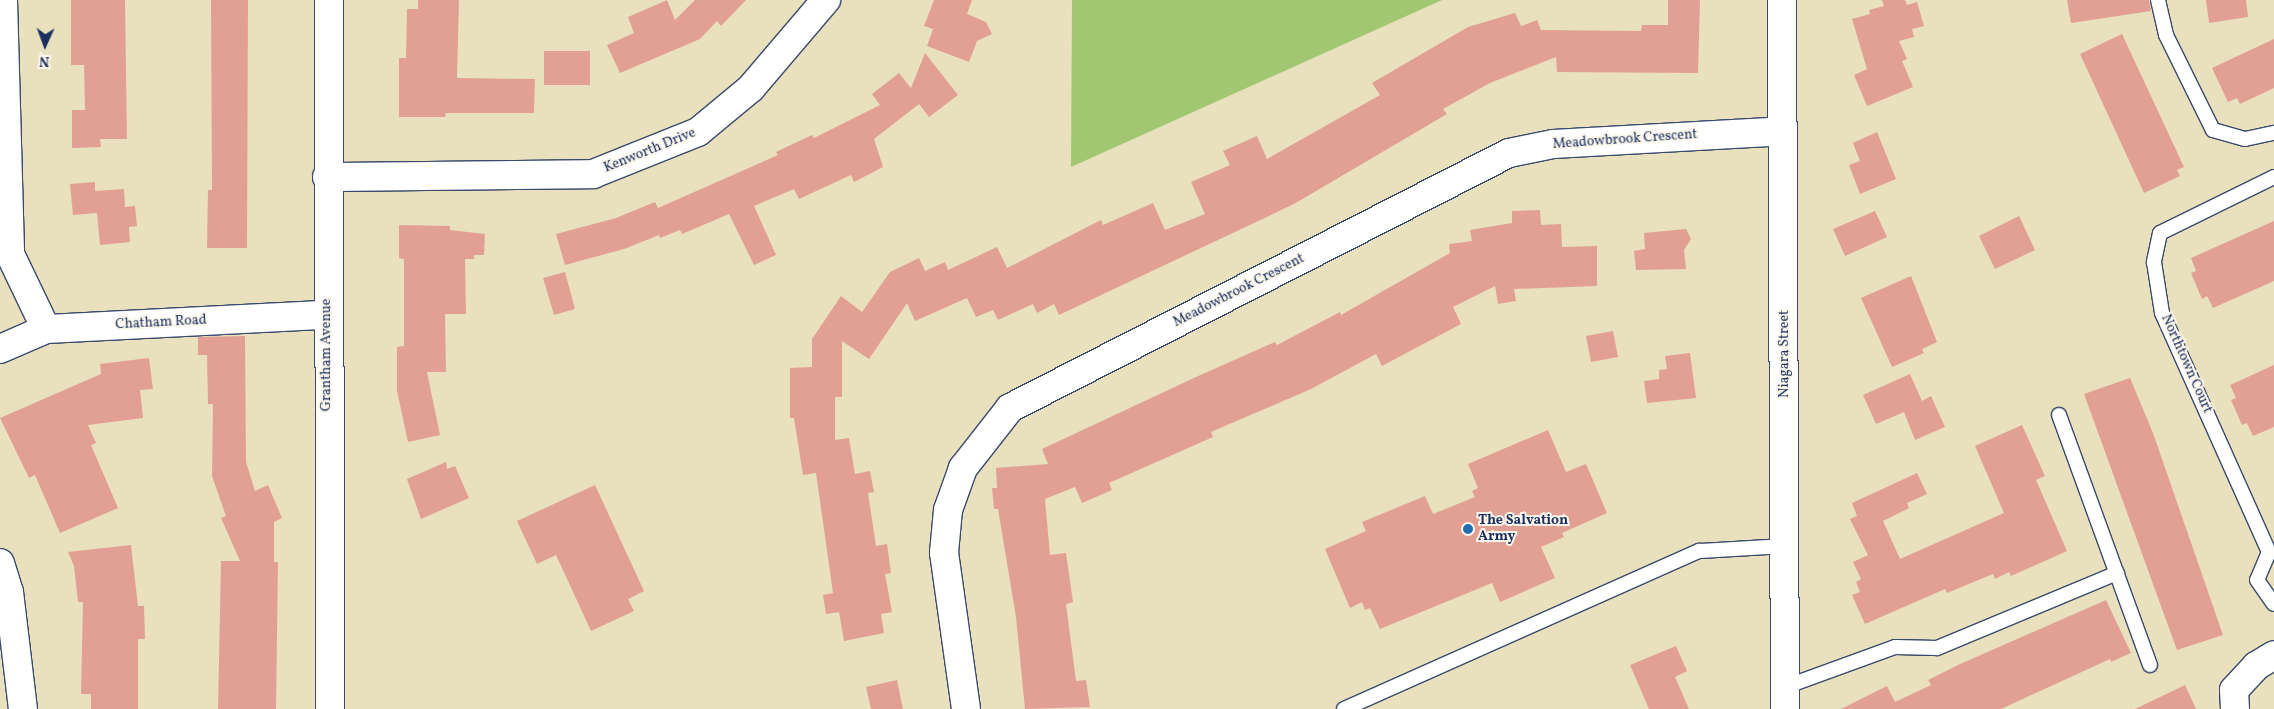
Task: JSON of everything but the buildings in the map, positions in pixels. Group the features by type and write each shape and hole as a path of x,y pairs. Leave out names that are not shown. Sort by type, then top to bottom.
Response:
{"street":[{"path":"3,0 10,254 46,329"},
{"name":"Grantham Avenue","path":"329,0 327,315 330,709"},
{"name":"Kenworth Drive","path":"328,177 593,174 698,132 751,88 826,0"},
{"name":"Niagara Street","path":"1782,0 1786,546 1785,698"},
{"name":"Meadowbrook Crescent","path":"966,709 944,553 948,510 963,468 1010,408 1508,152 1553,144 1783,131"},
{"name":"Chatham Road","path":"0,349 46,329 327,315"},
{"path":"0,562 9,592 22,709"},
{"path":"2235,709 2234,690 2256,666 2274,655"}],"lane":[{"path":"2158,0 2166,35 2213,130 2245,139 2274,133"},
{"name":"Northtown Court","path":"2274,177 2160,233 2154,262 2162,313 2269,552 2257,580 2274,604"},
{"path":"2059,416 2150,665"},
{"path":"1344,709 1699,551 1786,546"},
{"path":"1785,698 1896,647 1936,648 2117,574"}],"green space":[{"path":"1072,0 1442,0 1071,167"}],"place":[{"name":"The Salvation Army","path":"1468,529"}]}
